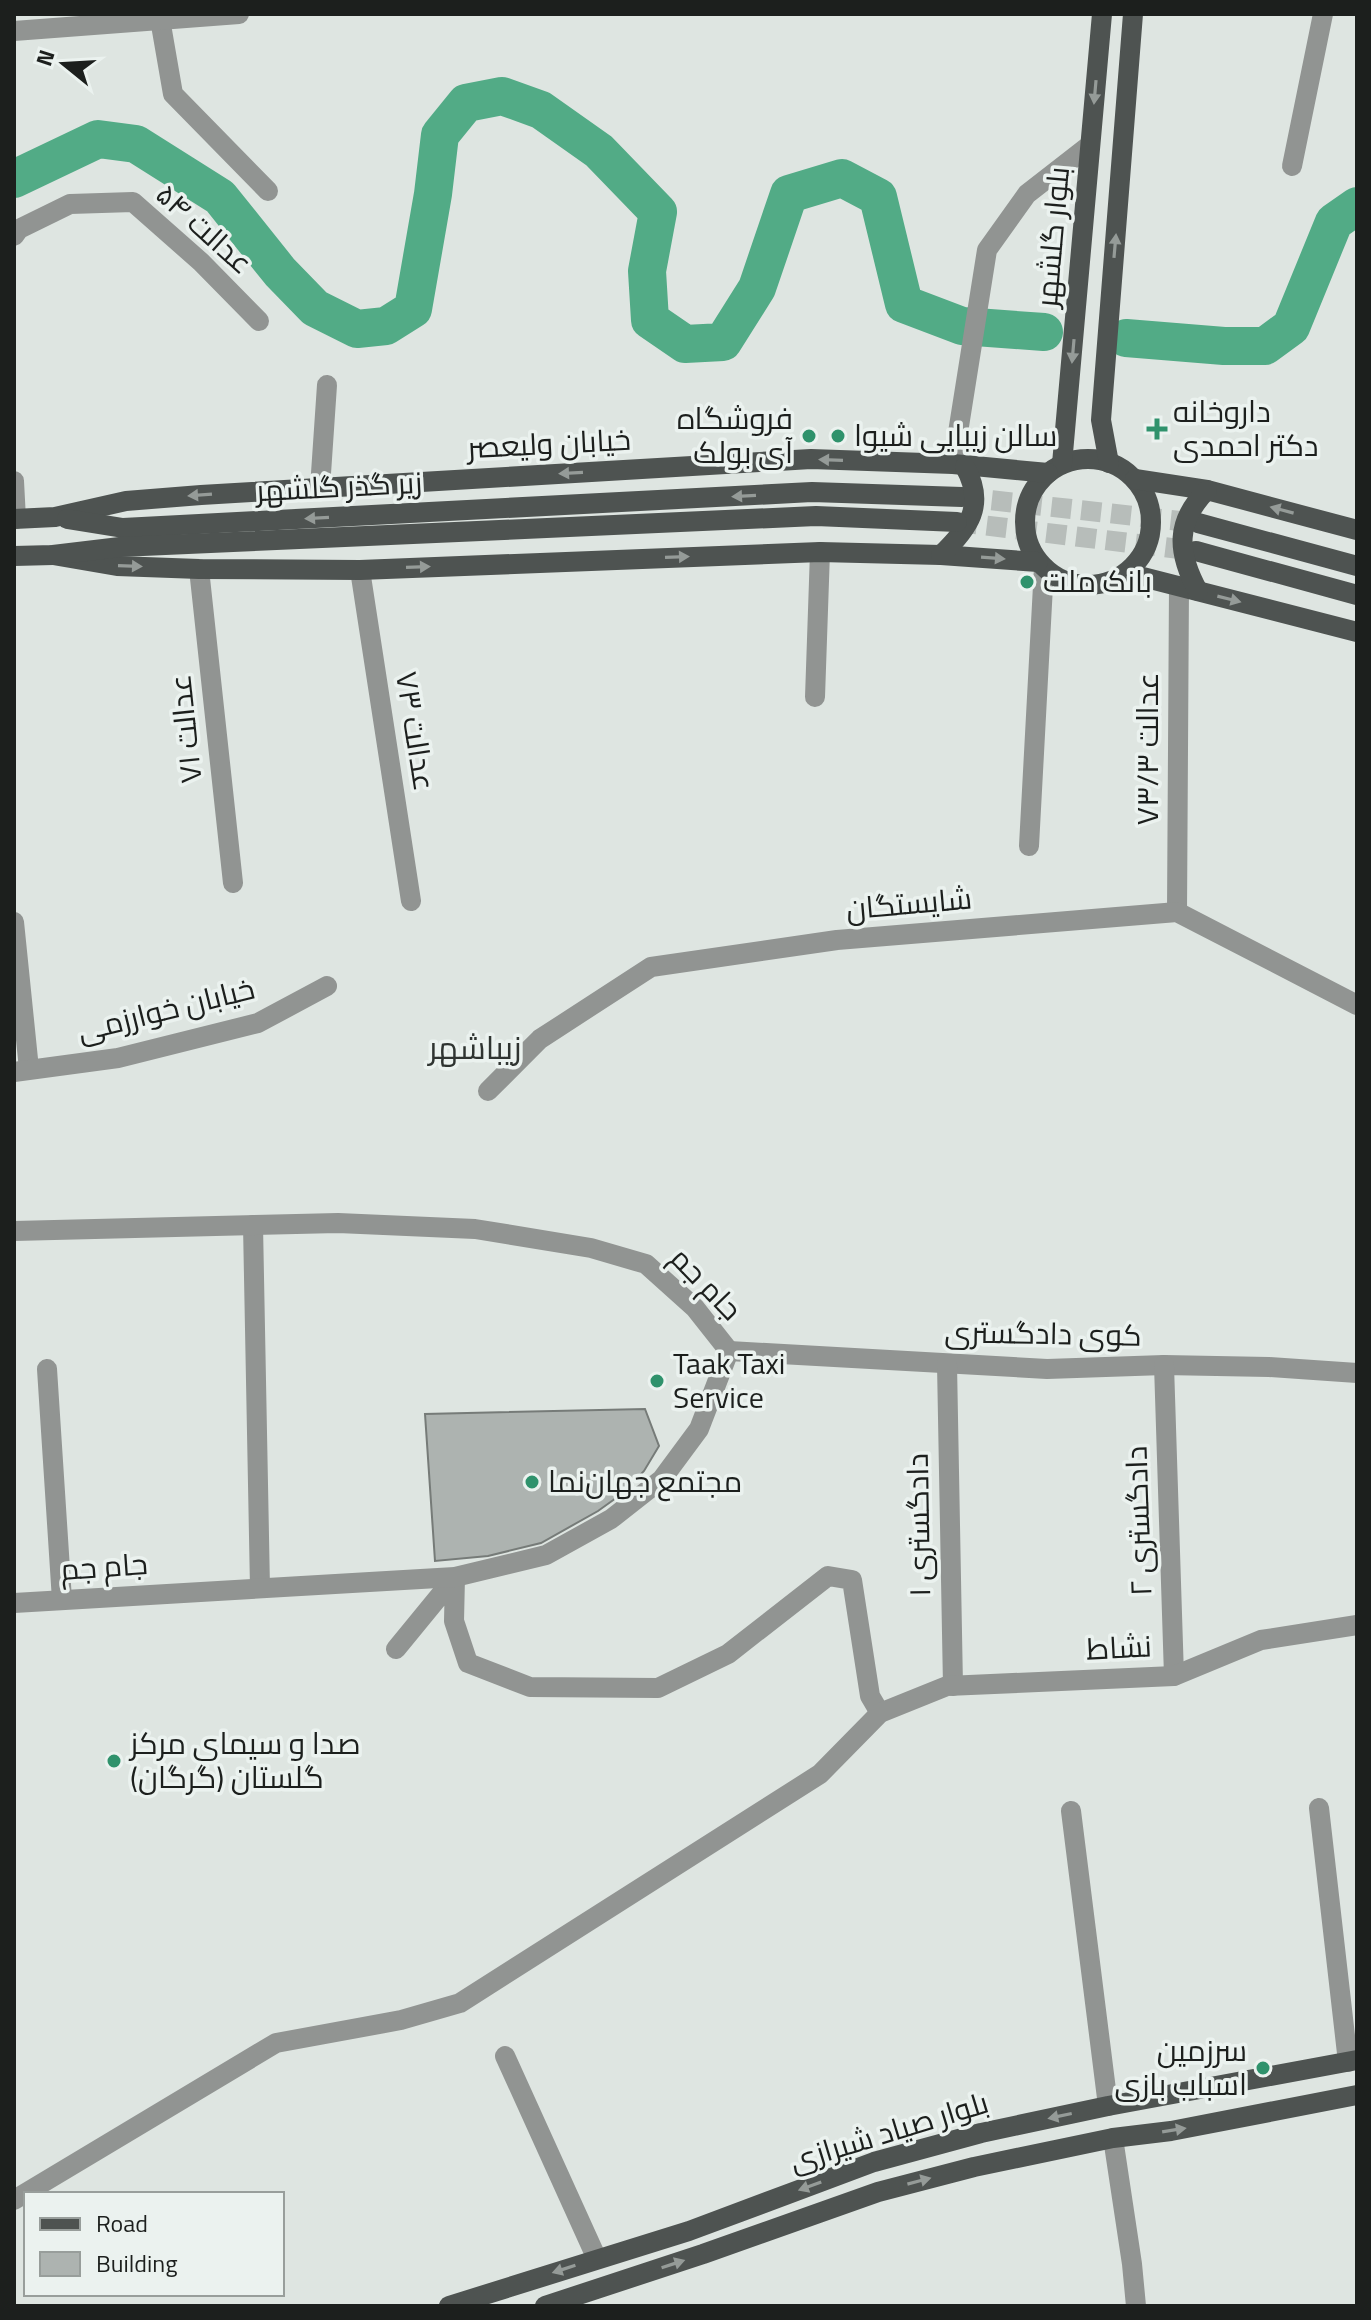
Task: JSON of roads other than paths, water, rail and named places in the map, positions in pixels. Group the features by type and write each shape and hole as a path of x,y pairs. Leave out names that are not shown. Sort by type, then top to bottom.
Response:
{"main road":[{"name":"بلوار گلشهر","path":"1055,469 1102,14"},
{"name":"بلوار گلشهر","path":"1109,463 1101,420 1133,14"},
{"name":"خیابان ولیعصر","path":"55,517 126,501 811,459 1055,469"},
{"path":"1135,479 1149,502 1152,528 1144,553 1127,573 1105,584 1080,586 1057,578 1041,564 1028,544 1025,525 1027,505 1035,488 1055,469 1080,459 1098,459 1135,479 1207,490 1357,530"},
{"path":"941,555 964,532 974,511 973,481 959,466"},
{"path":"1188,589 1182,548 1185,526 1193,504 1207,490"},
{"name":"زیر گذر گلشهر","path":"55,517 123,528 812,492 962,497"},
{"name":"زیر گذر گلشهر","path":"53,555 136,546 816,516 957,522"},
{"path":"15,519 55,517"},
{"path":"1198,523 1357,566"},
{"path":"1196,551 1357,595"},
{"path":"14,556 53,555 117,566 199,569 360,570 820,552 941,555 1041,564"},
{"path":"1127,573 1357,632"},
{"name":"بلوار صیاد شیرازی","path":"449,2306 689,2231 874,2162 981,2133 1108,2106 1352,2061"},
{"name":"بلوار صیاد شیرازی","path":"545,2306 878,2192 974,2167 1113,2138 1171,2131 1357,2095"},
{"path":"689,2231 703,2254"}],"street":[{"path":"14,31 38,22 239,14"},
{"path":"1292,166 1323,14"},
{"path":"160,19 173,94 268,191"},
{"path":"959,466 987,250 1027,194 1090,145"},
{"name":"عدالت ۵۴","path":"14,236 19,229 70,204 133,202 201,262 259,321"},
{"path":"320,488 327,385"},
{"path":"14,481 15,519"},
{"path":"815,697 820,552"},
{"path":"1029,846 1041,564"},
{"name":"عدالت ۷۱","path":"199,569 233,883"},
{"name":"عدالت ۷۳","path":"360,570 411,901"},
{"name":"۷۳/۳ عدالت","path":"1177,912 1188,589"},
{"path":"1177,912 1357,1005"},
{"name":"شایستگان","path":"488,1091 540,1039 651,967 837,940 1177,912"},
{"path":"14,922 21,1071"},
{"name":"خیابان خوارزمی","path":"21,1071 118,1058 258,1023 327,986"},
{"name":"جام جم","path":"14,1231 338,1223 475,1229 591,1248 646,1264 695,1308 729,1351 699,1429 662,1479 611,1519 546,1555 455,1577 14,1603"},
{"path":"253,1225 260,1588"},
{"name":"کوی دادگستری","path":"729,1351 1047,1369 1164,1365 1357,1373"},
{"name":"دادگستری ۱","path":"947,1364 953,1686"},
{"name":"دادگستری ۲","path":"1164,1365 1174,1676"},
{"path":"47,1369 62,1600"},
{"path":"27,2192 276,2043 401,2020 460,2003 820,1774 880,1713 870,1696 852,1580 828,1576 728,1654 658,1688 530,1687 468,1663 454,1621 455,1577"},
{"path":"396,1649 455,1577"},
{"name":"نشاط","path":"880,1713 947,1686 1174,1676 1261,1640 1357,1625"},
{"path":"1319,1808 1352,2061"},
{"path":"1071,1811 1108,2106"},
{"path":"505,2056 597,2259"},
{"path":"1113,2138 1136,2306"}],"waterway":[{"path":"14,179 98,139 136,144 220,197 280,272 315,308 357,329 386,326 413,309 440,135 466,103 502,96 541,110 599,151 658,212 647,271 650,320 685,344 723,342 757,288 789,194 842,178 878,197 904,304 962,326 1044,332"},
{"path":"1126,338 1265,346 1291,327 1334,222 1357,206"}],"tunnel":[{"path":"962,497 1198,523"},
{"path":"957,522 1196,551"}],"place":[{"name":"داروخانه دکتر احمدی","path":"1157,429"},
{"name":"فروشگاه آی بولک","path":"809,436"},
{"name":"سالن زیبایی شیوا","path":"838,436"},
{"name":"بانک ملت","path":"1027,582"},
{"name":"Taak Taxi Service","path":"657,1381"},
{"name":"مجتمع جهان‌نما","path":"532,1482"},
{"name":"صدا و سیمای مرکز گلستان (گرگان)","path":"114,1761"},
{"name":"سرزمین اسباب بازی","path":"1263,2068"}],"district":[{"name":"زیباشهر","path":"475,1048"}]}
